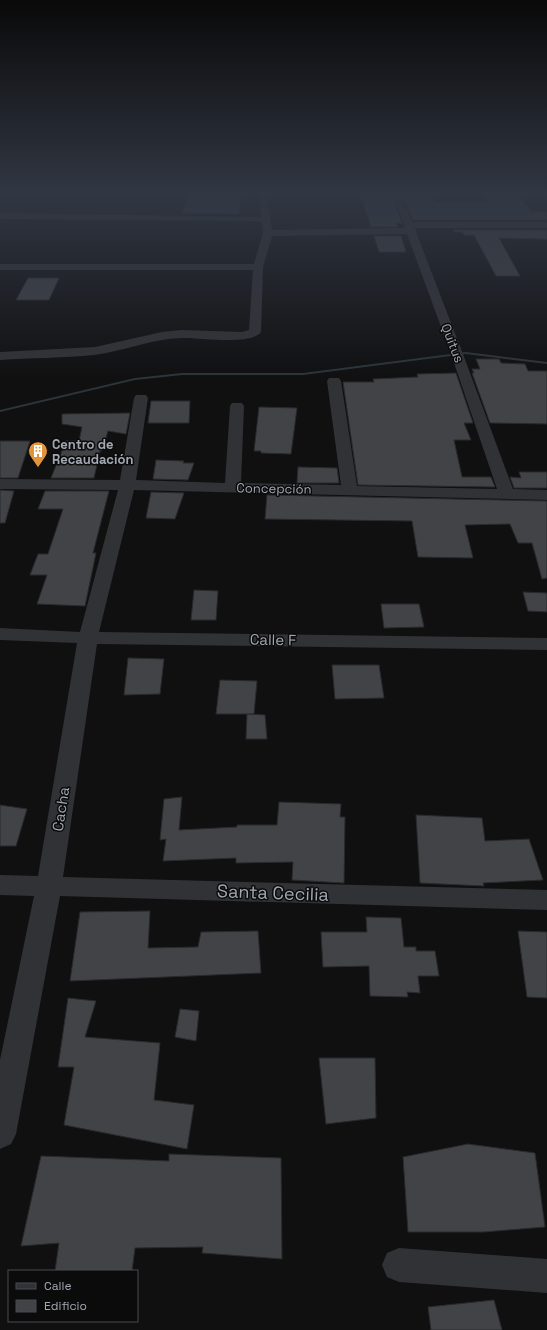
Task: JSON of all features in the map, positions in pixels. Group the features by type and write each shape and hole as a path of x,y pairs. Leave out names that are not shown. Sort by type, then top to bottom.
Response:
{"street":[{"path":"0,356 95,351 162,336 181,334 237,336 253,334 255,332 258,267 261,255"},
{"name":"Quitus","path":"419,255 507,495"},
{"path":"0,267 258,267"},
{"path":"334,382 350,490"},
{"name":"Cacha","path":"0,1134 49,886 88,638 127,484 141,398"},
{"path":"233,487 237,406"},
{"name":"Concepción","path":"0,484 127,484 547,495"},
{"name":"Calle F","path":"0,634 88,638 547,644"},
{"name":"Santa Cecilia","path":"0,885 547,900"},
{"path":"399,1265 547,1276"}],"building":[{"path":"485,255 508,255 520,276 496,276"},
{"path":"28,278 59,278 49,300 16,300"},
{"path":"476,359 499,359 501,363 525,364 528,371 547,371 547,424 490,423 472,373 474,373 472,369 480,369"},
{"path":"456,373 473,423 464,423 471,440 454,440 462,477 491,477 495,487 358,485 343,382 374,382 373,379 418,377 417,374"},
{"path":"151,401 190,401 189,423 148,423"},
{"path":"259,407 297,408 291,454 261,453 261,451 254,451"},
{"path":"130,413 126,434 108,431 102,451 100,451 94,478 51,478 66,441 79,441 82,427 62,424 62,414"},
{"path":"0,441 30,441 18,478 0,478"},
{"path":"156,460 184,461 183,463 194,463 188,480 153,479"},
{"path":"298,467 337,468 339,483 297,483"},
{"path":"519,472 547,472 547,488 514,488 510,477 521,478"},
{"path":"0,490 14,491 5,523 0,523"},
{"path":"45,491 109,491 93,553 96,553 85,606 37,604 47,575 30,575 38,554 48,554 63,509 38,509"},
{"path":"151,492 184,493 175,519 146,518"},
{"path":"267,495 547,501 547,578 542,579 532,543 518,543 510,524 465,525 473,558 418,557 412,521 265,519"},
{"path":"194,590 218,591 216,620 191,620"},
{"path":"523,592 547,593 547,612 528,611"},
{"path":"381,604 419,604 424,627 384,628"},
{"path":"128,658 164,659 160,694 124,695"},
{"path":"332,665 379,665 384,698 335,699"},
{"path":"220,680 257,681 254,714 216,714"},
{"path":"247,714 265,715 267,739 246,739"},
{"path":"182,797 179,830 237,827 237,825 277,825 279,802 341,804 340,817 345,817 344,883 292,880 293,862 236,863 236,858 163,861 166,839 160,840 164,799"},
{"path":"0,805 27,809 16,846 0,846"},
{"path":"416,815 482,818 485,841 529,839 543,880 483,883 484,886 420,883"},
{"path":"150,911 148,948 198,947 201,932 258,931 261,973 70,981 80,912"},
{"path":"366,917 401,918 404,947 416,947 416,951 435,951 439,976 418,976 420,993 407,992 408,997 370,996 369,966 323,967 321,932 367,932"},
{"path":"518,931 547,932 547,998 527,997"},
{"path":"68,998 96,1001 85,1037 160,1043 154,1100 194,1105 187,1149 64,1125 74,1067 58,1067"},
{"path":"180,1009 199,1011 196,1041 175,1037"},
{"path":"319,1058 375,1058 376,1118 326,1124"},
{"path":"468,1144 535,1153 545,1227 484,1232 408,1232 403,1157"},
{"path":"169,1154 281,1158 282,1259 202,1253 203,1247 135,1248 132,1270 55,1270 59,1243 21,1246 41,1156 169,1161"},
{"path":"494,1300 502,1330 431,1330 428,1307"}],"waterway":[{"path":"0,411 135,379 182,374 303,374 466,353 547,363"}],"place":[{"name":"Centro de Recaudación","path":"38,468"}]}
